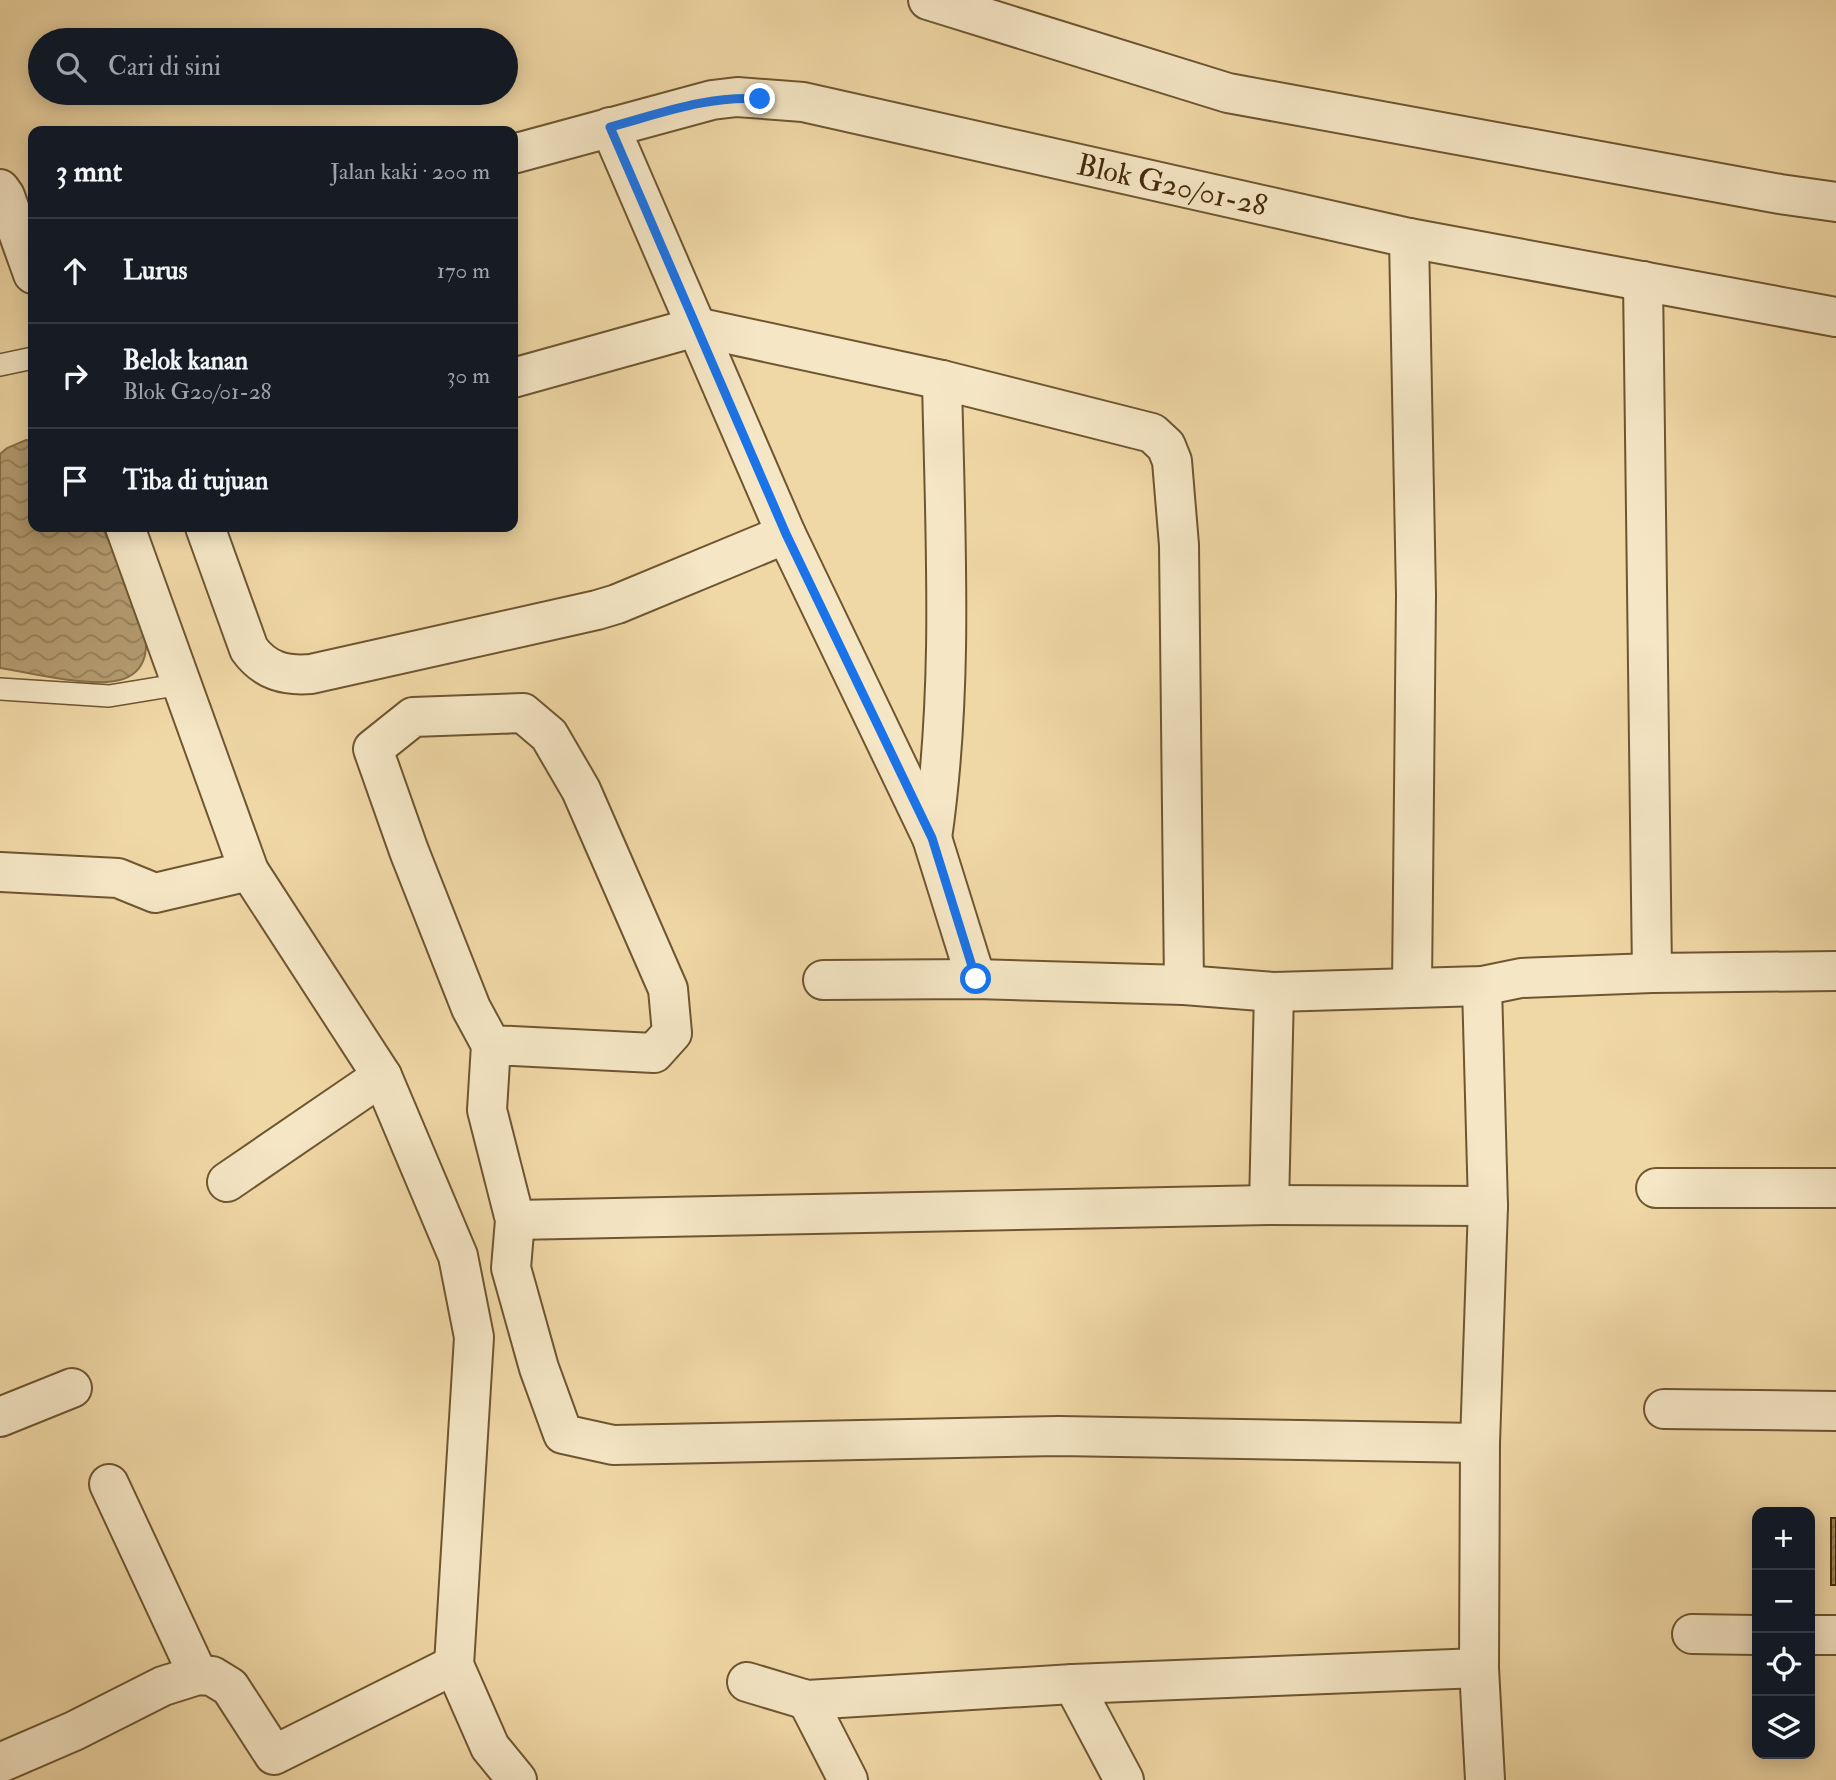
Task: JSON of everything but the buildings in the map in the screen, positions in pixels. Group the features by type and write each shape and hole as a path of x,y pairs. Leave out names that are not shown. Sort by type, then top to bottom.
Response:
{"street":[{"path":"928,0 1228,93 1836,202"},
{"name":"Blok G20/01-28","path":"518,153 712,100 737,97 803,102 1409,239 1836,317"},
{"path":"610,127 786,534 932,838 976,979"},
{"path":"0,189 28,260"},
{"path":"1409,239 1416,595 1412,987"},
{"path":"1643,281 1652,973"},
{"path":"518,377 696,327 942,380 1152,433 1166,446 1172,461 1180,545 1184,985"},
{"path":"932,838 939,788 946,620 942,380"},
{"path":"127,532 249,872 382,1076 458,1256 474,1337 454,1665 490,1747 517,1780"},
{"path":"207,532 249,649 268,668 293,675 311,674 597,610 786,534"},
{"path":"491,1045 654,1053 672,1033 668,989 582,790 549,735 523,713 413,717 373,749 409,851 462,984 491,1045 487,1110 515,1220 511,1268 539,1368 563,1434 613,1446 1059,1436 1480,1443"},
{"path":"0,872 118,878 155,893 249,872"},
{"path":"824,980 976,979 1184,985 1274,992 1482,986 1521,978 1652,973 1836,971"},
{"path":"1482,986 1488,1206 1480,1443 1479,1668 1485,1780"},
{"path":"1269,1205 1274,992"},
{"path":"227,1182 382,1076"},
{"path":"1656,1188 1836,1188"},
{"path":"515,1220 1269,1205 1488,1206"},
{"path":"0,1417 72,1388"},
{"path":"1664,1409 1836,1411"},
{"path":"109,1484 198,1675"},
{"path":"1692,1634 1752,1635"},
{"path":"1815,1635 1836,1635"},
{"path":"0,1763 74,1731 163,1686 198,1675 212,1676 230,1687 280,1767 454,1665"},
{"path":"747,1682 807,1700 1073,1684 1479,1668"},
{"path":"1073,1684 1124,1780"},
{"path":"807,1700 848,1780"}],"lane":[{"path":"0,365 28,359"},
{"path":"0,689 110,696 182,684"}],"water":[{"path":"28,440 28,532 104,532 142,616 146,640 143,661 131,675 107,682 94,682 0,668 0,454 7,448"}],"route":[{"path":"760,99 737,97 712,100 610,127 786,534 932,838 976,979"}]}
